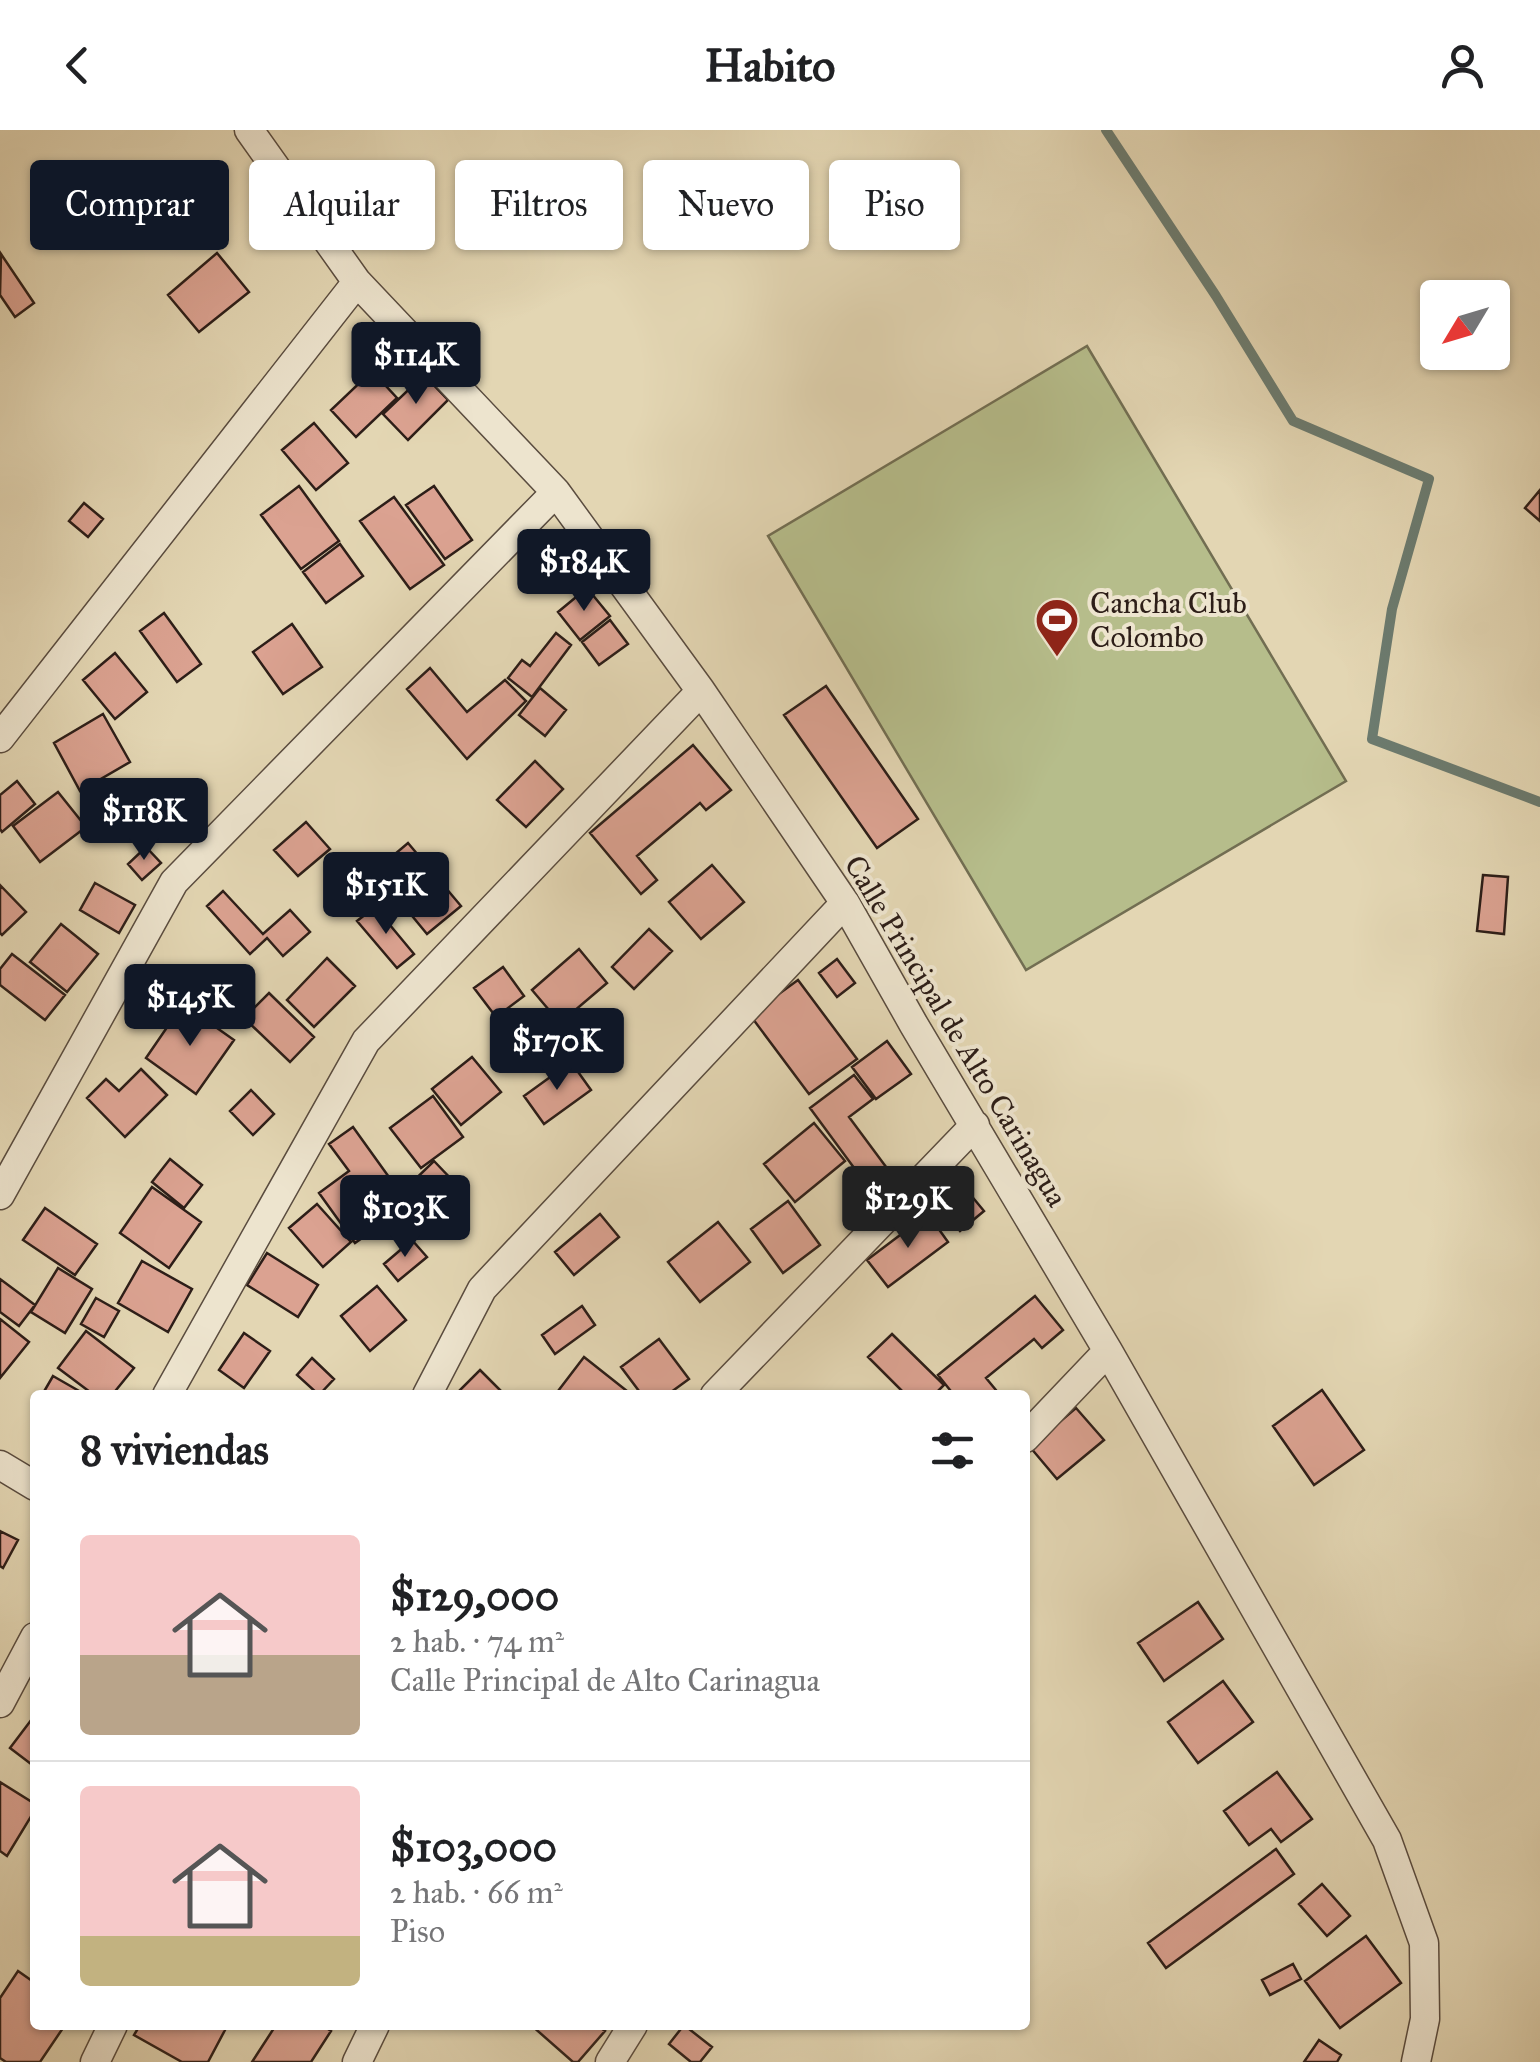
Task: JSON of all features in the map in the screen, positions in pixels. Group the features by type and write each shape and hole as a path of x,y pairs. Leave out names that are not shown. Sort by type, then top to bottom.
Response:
{"street":[{"name":"Calle Principal de Alto Carinagua","path":"250,130 357,282 556,492 702,691 845,903 1108,1351 1387,1840 1424,1943 1426,2019 1416,2062"},
{"path":"0,738 357,282"},
{"path":"0,1194 174,882 556,492"},
{"path":"170,1390 366,1041 702,691"},
{"path":"430,1390 482,1289 845,903"},
{"path":"720,1390 974,1126"},
{"path":"1030,1433 1108,1351"},
{"path":"0,1465 30,1483"},
{"path":"0,1703 30,1646"},
{"path":"95,2062 111,2030"},
{"path":"357,2062 373,2030"},
{"path":"610,2062 630,2030"}],"green space":[{"name":"Cancha Club Colombo","path":"1087,346 1346,781 1026,970 768,536"}],"building":[{"path":"217,253 249,292 199,332 168,295"},
{"path":"1,254 34,303 15,317 0,295"},
{"path":"372,371 397,398 356,437 331,410"},
{"path":"424,375 448,400 408,440 383,414"},
{"path":"314,423 348,463 316,490 282,450"},
{"path":"299,486 339,541 301,569 261,515"},
{"path":"434,486 472,540 445,559 406,505"},
{"path":"1540,490 1540,521 1525,508"},
{"path":"394,497 444,565 410,589 360,521"},
{"path":"84,503 103,519 88,537 69,521"},
{"path":"340,544 363,576 326,603 303,572"},
{"path":"587,588 610,616 580,640 558,612"},
{"path":"164,613 201,664 177,682 140,631"},
{"path":"610,620 628,644 599,665 582,642"},
{"path":"292,624 322,667 283,694 253,652"},
{"path":"556,633 571,645 532,697 508,678 522,660 530,666"},
{"path":"115,653 147,692 115,719 83,680"},
{"path":"430,668 467,712 505,680 526,701 467,759 407,689"},
{"path":"826,686 918,819 877,848 784,715"},
{"path":"540,688 566,710 545,736 519,715"},
{"path":"103,714 130,762 80,791 54,743"},
{"path":"693,745 731,790 706,810 700,803 637,856 657,880 641,894 590,833"},
{"path":"535,761 563,789 526,827 497,800"},
{"path":"17,781 35,804 2,832 0,795"},
{"path":"134,787 153,806 126,833 107,815"},
{"path":"58,792 86,827 40,862 13,826"},
{"path":"306,822 330,849 298,876 274,850"},
{"path":"408,843 461,906 427,934 375,871"},
{"path":"146,847 161,863 142,880 128,864"},
{"path":"712,865 744,902 701,939 669,902"},
{"path":"1483,875 1508,877 1504,934 1477,931"},
{"path":"95,883 135,905 119,933 80,910"},
{"path":"0,885 26,912 2,935 0,933"},
{"path":"223,891 263,934 290,910 310,932 283,956 267,938 250,954 207,906"},
{"path":"375,907 414,954 397,968 357,921"},
{"path":"61,924 98,954 67,992 30,962"},
{"path":"649,929 672,951 634,989 612,967"},
{"path":"579,949 607,983 560,1023 532,990"},
{"path":"12,954 65,995 45,1020 0,985 0,969"},
{"path":"327,958 355,986 314,1027 287,1000"},
{"path":"837,959 855,983 837,997 819,973"},
{"path":"503,967 524,996 496,1017 474,988"},
{"path":"798,980 857,1059 809,1094 750,1015"},
{"path":"269,993 314,1037 290,1062 244,1018"},
{"path":"183,1004 234,1040 196,1094 146,1058"},
{"path":"887,1041 911,1074 876,1099 852,1067"},
{"path":"472,1057 501,1092 461,1125 432,1089"},
{"path":"571,1062 591,1090 544,1124 524,1096"},
{"path":"141,1069 167,1095 125,1137 87,1098 106,1079 119,1091"},
{"path":"854,1075 873,1099 849,1117 895,1179 874,1195 810,1108"},
{"path":"251,1090 274,1114 253,1135 230,1111"},
{"path":"433,1096 463,1137 421,1168 390,1128"},
{"path":"814,1123 845,1161 795,1202 764,1164"},
{"path":"353,1127 409,1205 355,1243 319,1193 349,1171 329,1144"},
{"path":"170,1159 202,1185 184,1208 152,1182"},
{"path":"434,1161 453,1181 420,1212 401,1193"},
{"path":"960,1182 984,1211 960,1231 936,1203"},
{"path":"152,1187 201,1222 169,1268 120,1233"},
{"path":"788,1201 820,1245 783,1273 751,1229"},
{"path":"317,1204 351,1242 323,1267 289,1228"},
{"path":"45,1208 97,1244 75,1275 23,1240"},
{"path":"600,1214 619,1237 574,1275 555,1252"},
{"path":"928,1214 948,1242 888,1287 867,1260"},
{"path":"718,1222 750,1262 700,1302 668,1262"},
{"path":"412,1240 427,1257 398,1281 384,1264"},
{"path":"267,1253 318,1285 298,1317 247,1285"},
{"path":"142,1261 192,1289 168,1332 118,1303"},
{"path":"58,1268 92,1289 65,1333 31,1312"},
{"path":"0,1279 35,1305 19,1326 0,1312"},
{"path":"377,1286 406,1320 370,1351 341,1316"},
{"path":"1035,1296 1063,1330 1042,1348 1034,1339 986,1378 996,1390 950,1390 938,1375"},
{"path":"96,1298 119,1311 104,1337 81,1324"},
{"path":"582,1306 595,1325 555,1354 542,1335"},
{"path":"0,1319 29,1342 0,1378"},
{"path":"86,1331 134,1368 116,1390 87,1390 58,1368"},
{"path":"244,1333 270,1351 244,1388 219,1370"},
{"path":"892,1334 944,1385 939,1390 901,1390 868,1357"},
{"path":"659,1339 689,1379 674,1390 638,1390 621,1367"},
{"path":"584,1357 626,1390 559,1390"},
{"path":"312,1358 334,1379 324,1390 314,1390 297,1375"},
{"path":"480,1370 500,1390 460,1390"},
{"path":"53,1376 77,1390 45,1390"},
{"path":"1322,1390 1364,1450 1314,1485 1273,1426"},
{"path":"1076,1408 1104,1440 1057,1479 1030,1447"},
{"path":"0,1531 18,1540 3,1568 0,1566"},
{"path":"1198,1602 1223,1639 1164,1681 1138,1643"},
{"path":"1223,1681 1253,1722 1198,1763 1168,1722"},
{"path":"30,1722 30,1763 10,1748"},
{"path":"1277,1772 1312,1819 1281,1842 1271,1829 1249,1845 1224,1811"},
{"path":"0,1782 30,1801 30,1818 7,1856 0,1851"},
{"path":"1276,1849 1294,1874 1166,1968 1148,1943"},
{"path":"1322,1884 1350,1916 1327,1936 1299,1904"},
{"path":"1366,1936 1401,1983 1340,2028 1305,1981"},
{"path":"1293,1964 1301,1979 1270,1995 1262,1980"},
{"path":"18,1971 30,1979 30,2030 62,2030 40,2062 6,2062 0,2058 0,1998"},
{"path":"137,2030 225,2030 208,2062 182,2062 134,2035"},
{"path":"273,2030 331,2031 311,2062 252,2062"},
{"path":"537,2030 605,2031 578,2062 573,2062"},
{"path":"680,2030 690,2030 712,2047 700,2062 691,2062 669,2044"},
{"path":"1319,2040 1341,2055 1337,2062 1304,2062"}],"waterway":[{"path":"1106,130 1293,421 1429,479 1392,609 1372,739 1540,802"}],"place":[{"name":"Cancha Club Colombo","path":"1057,658"}]}
